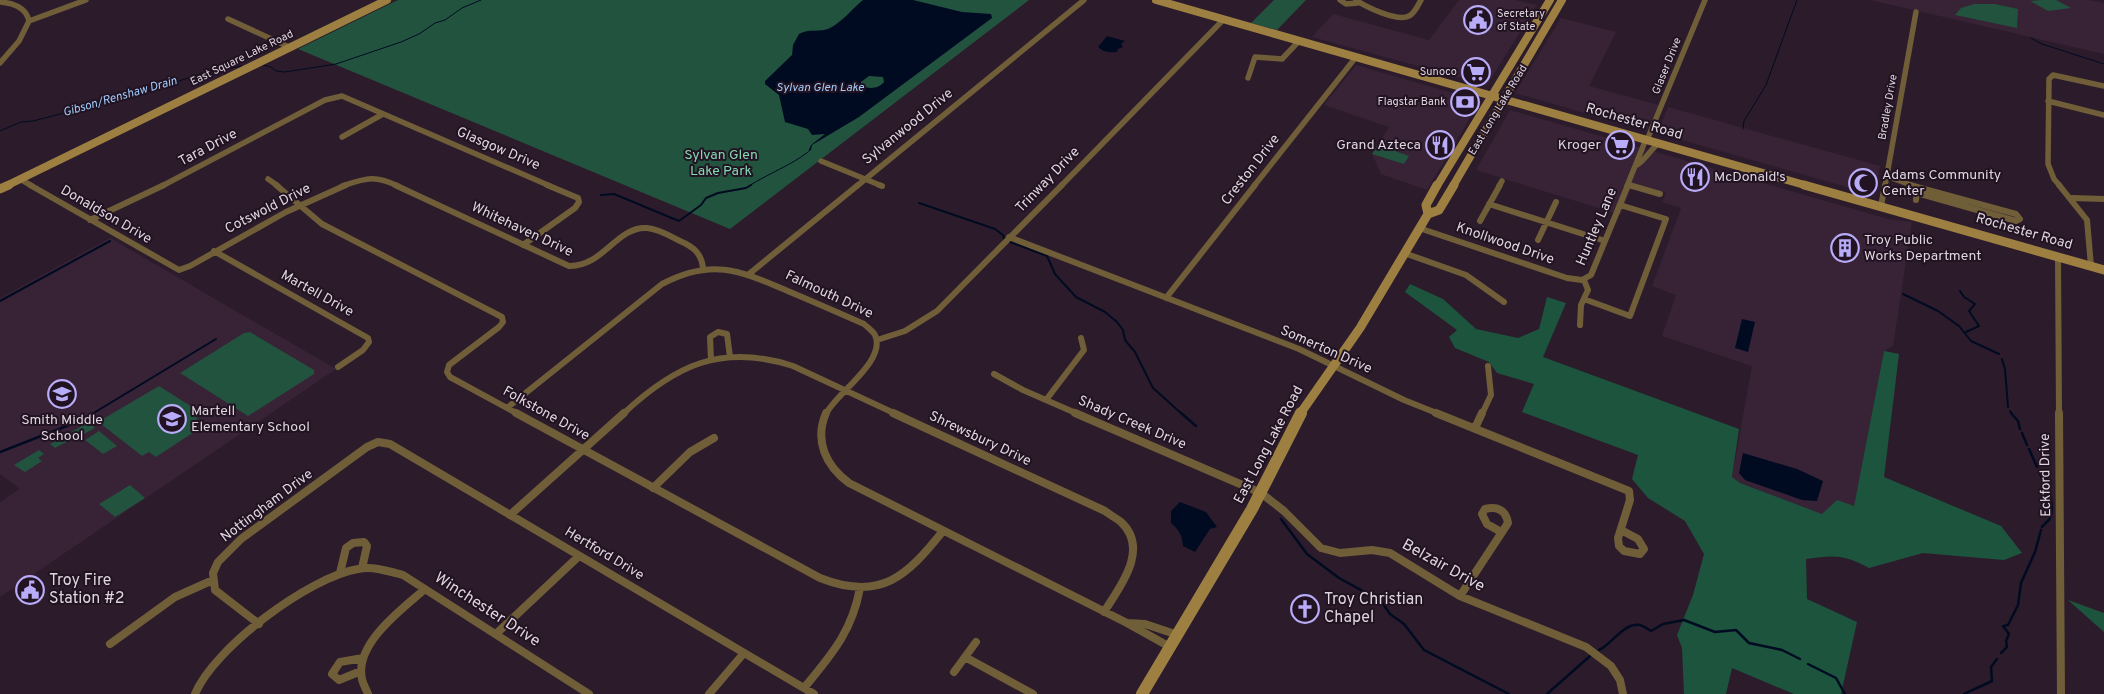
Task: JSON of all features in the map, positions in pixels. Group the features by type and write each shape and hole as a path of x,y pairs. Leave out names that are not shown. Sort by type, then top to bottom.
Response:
{"main road":[{"name":"East Square Lake Road","path":"0,189 387,0"},
{"name":"Rochester Road","path":"1156,0 2104,270"},
{"name":"East Long Lake Road","path":"1428,214 1426,205 1439,182 1550,0"},
{"name":"East Long Lake Road","path":"1142,694 1261,493 1300,413 1360,328 1428,214 1439,210 1452,190 1562,0"},
{"path":"1540,15 1552,19"},
{"path":"1533,26 1545,30"},
{"path":"1501,79 1508,83 1514,83"},
{"path":"1483,110 1490,111 1495,116"},
{"path":"1439,182 1442,187 1452,190"}],"street":[{"path":"0,63 18,41 29,21 86,0"},
{"name":"Sylvanwood Drive","path":"748,274 1084,0"},
{"path":"1340,0 1344,4 1357,1 1374,10 1398,16 1408,16 1421,0"},
{"name":"Glaser Drive","path":"1647,139 1705,0"},
{"path":"0,2 21,8 27,13 29,21"},
{"name":"Bradley Drive","path":"1881,206 1916,12"},
{"path":"228,19 289,47"},
{"name":"Trinway Drive","path":"878,340 904,332 928,319 956,293 1224,19"},
{"path":"1248,78 1251,63 1256,56 1260,54 1282,59 1299,41"},
{"name":"Creston Drive","path":"1166,298 1356,57"},
{"path":"2091,266 2088,225 2072,198 2054,179 2048,164 2049,79 2053,75 2104,86"},
{"name":"Glasgow Drive","path":"336,96 344,97 578,198 579,202 575,208 523,245"},
{"name":"Tara Drive","path":"90,220 336,96"},
{"path":"2048,102 2104,115"},
{"path":"342,137 383,114"},
{"name":"Huntley Lane","path":"1580,326 1588,287 1584,280 1591,275 1647,139"},
{"name":"Huntley Lane","path":"1637,165 1645,160 1649,152 1659,143"},
{"path":"820,161 882,186"},
{"path":"1886,176 1917,190 2016,221 2020,219 2016,214 1969,205"},
{"name":"Whitehaven Drive","path":"369,177 381,178 564,265 576,268 587,264 634,230 647,228 693,248 701,256 703,270"},
{"name":"Cotswold Drive","path":"182,270 300,204 369,177"},
{"name":"Donaldson Drive","path":"20,179 175,269 182,270"},
{"name":"Folkstone Drive","path":"268,179 287,192 322,224 502,317 503,322 499,327 451,364 447,372 450,377 820,578 837,585 860,588 880,584 903,574 917,563 943,531"},
{"path":"1480,221 1502,181"},
{"path":"1629,185 1660,194"},
{"path":"1916,200 1917,190"},
{"path":"2072,198 2104,199"},
{"path":"1538,240 1556,202"},
{"path":"1490,204 1605,241"},
{"path":"1584,300 1630,316 1666,219 1620,205"},
{"name":"Knollwood Drive","path":"1419,228 1566,278 1584,280"},
{"name":"Somerton Drive","path":"1009,237 1299,349 1396,396 1619,485 1629,492 1630,500 1621,530"},
{"name":"Martell Drive","path":"214,252 368,338 369,342 366,347 338,367"},
{"path":"1404,253 1466,275 1480,283 1504,302"},
{"name":"Eckford Drive","path":"2058,256 2061,694"},
{"name":"Falmouth Drive","path":"507,408 656,288 674,278 703,270 728,269 748,274 864,324 873,332 878,340 878,348 874,358 828,408 822,426 821,443 830,467 854,487 1127,623 1170,647"},
{"path":"711,360 710,337 718,332 726,333 728,336 730,357"},
{"path":"1046,400 1084,350 1081,338"},
{"name":"Shrewsbury Drive","path":"510,515 660,383 686,368 711,360 753,356 778,361 844,390 1118,518 1129,531 1135,555 1128,574 1104,612"},
{"path":"1476,428 1491,391 1487,375 1488,366"},
{"name":"Shady Creek Drive","path":"994,374 1016,387 1261,493"},
{"path":"653,488 690,452 714,438"},
{"name":"Hertford Drive","path":"378,442 390,444 814,694"},
{"name":"Nottingham Drive","path":"213,580 215,567 231,547 367,447 378,442"},
{"name":"Belzair Drive","path":"1261,493 1278,505 1321,548 1335,553 1372,550 1390,553 1460,596 1586,647 1606,661 1616,673 1623,694"},
{"path":"1460,596 1501,532"},
{"path":"340,573 346,548 356,541 364,542 367,546 362,568"},
{"path":"496,634 579,556"},
{"name":"Winchester Drive","path":"195,694 200,682 214,663 303,589 340,573 362,568 386,569 397,572 589,694"},
{"path":"110,644 169,601 213,580 215,590 219,594 259,624"},
{"path":"804,688 845,637 855,614 860,588"},
{"path":"368,694 363,684 361,671 363,658 370,644 380,630 425,589"},
{"name":"Falmouth Drive","path":"1127,623 1145,624 1178,635"},
{"path":"954,672 976,642"},
{"path":"709,694 744,653"},
{"path":"965,657 1033,694"},
{"path":"361,671 339,680 332,674 335,666 344,660 363,658"}],"shaded area":[{"path":"1459,0 1515,0 1537,5 1487,85 1312,37 1333,14 1429,40"},
{"path":"1870,0 2088,0 2104,3 2104,54"},
{"path":"1561,18 1616,32 1589,86 1659,105 1646,131 1515,93"},
{"path":"1356,65 1480,101 1427,190 1381,174 1372,154 1389,127 1324,105"},
{"path":"1668,107 1880,166 1875,195 1657,133"},
{"path":"1510,110 1888,219 1912,222 1893,346 1884,351 1854,507 1822,514 1740,483 1732,477 1752,366 1662,336 1676,295 1652,286 1681,208 1662,202 1666,193 1633,183 1621,215 1476,170"},
{"path":"110,238 336,369 0,597 0,502 20,489 0,474 0,298"}],"green space":[{"name":"Sylvan Glen Lake Park","path":"398,0 1029,0 730,229 298,49"},
{"path":"1274,0 1306,0 1277,30 1251,23"},
{"path":"2056,0 2071,8 2048,11 2030,1"},
{"path":"1974,4 1995,4 2018,9 2017,28 1955,15 1961,8"},
{"path":"1381,139 1402,146 1395,151 1409,156 1404,164 1372,154"},
{"path":"1410,284 1443,299 1476,329 1518,338 1539,329 1547,297 1566,303 1543,357 1739,429 1732,477 1740,483 1822,514 1837,500 1854,506 1884,351 1899,354 1884,477 2001,526 2022,553 2004,560 1923,553 1869,568 1852,560 1839,557 1806,559 1807,599 1857,622 1841,694 1794,694 1732,668 1726,694 1684,694 1682,648 1677,635 1693,595 1704,554 1685,521 1648,498 1632,479 1638,455 1522,412 1534,384 1497,373 1489,362 1455,348 1449,337 1457,330 1405,292"},
{"path":"250,332 314,370 314,374 248,416 180,373 244,333"},
{"path":"159,386 200,412 196,421 203,426 156,457 149,452 142,456 101,424 103,419"},
{"path":"89,422 95,428 55,448 50,444"},
{"path":"99,431 117,446 103,454 85,440"},
{"path":"39,450 44,454 38,458 42,461 25,472 14,465"},
{"path":"130,485 145,498 115,517 99,504"},
{"path":"2068,600 2104,613 2104,632"}],"water":[{"name":"Sylvan Glen Lake","path":"863,0 913,0 962,12 991,14 992,18 859,117 812,145 811,150 808,152 811,145 825,134 812,135 808,129 785,122 779,95 765,84 765,81 792,55 793,45 799,34 830,28 843,19","holes":["869,76 883,77 884,82 876,87 861,86 861,82"]},
{"path":"1107,36 1125,41 1121,44 1123,47 1118,49 1117,52 1107,52 1100,49 1098,47"},
{"path":"1742,319 1755,322 1748,352 1735,348"},
{"path":"1743,453 1797,469 1823,481 1817,501 1802,500 1745,480 1739,473"},
{"path":"1180,502 1206,512 1217,527 1210,529 1195,552 1183,546 1180,533 1171,523 1171,511"}],"waterway":[{"name":"Gibson/Renshaw Drain","path":"263,65 271,67 276,71 285,72 336,64 401,42 419,34 435,23 445,20 462,8 481,0"},
{"path":"1743,129 1744,121 1766,85 1797,0"},
{"path":"2031,38 2042,44 2104,64"},
{"name":"Gibson/Renshaw Drain","path":"0,131 21,122 33,121 146,92 200,74 242,66"},
{"path":"749,186 808,152"},
{"path":"601,195 614,194 679,221 701,205 706,198 751,185"},
{"path":"919,203 995,229 1003,235 1004,239"},
{"path":"0,301 110,241"},
{"path":"1010,242 1047,256 1055,274 1076,297 1105,312 1117,322 1123,330 1125,340 1135,352 1153,388 1182,414"},
{"path":"1960,291 1964,297 1975,304 1969,311 1979,326 1966,332"},
{"path":"1903,294 1938,311 1959,326 1971,341 1999,354"},
{"path":"92,414 216,339"},
{"path":"2002,359 2005,369 2008,407"},
{"path":"0,452 82,420 94,413"},
{"path":"1181,413 1196,426"},
{"path":"2011,413 2018,421 2020,429"},
{"path":"2022,433 2027,445"},
{"path":"2029,449 2037,467"},
{"path":"2039,472 2047,488 2052,506 2050,518 2042,527"},
{"path":"1281,519 1307,554 1339,578 1381,601 1390,614 1404,624 1424,650 1509,694"},
{"path":"2001,653 2007,647 2006,641 2009,634 2003,626 2008,625 2018,605 2021,583 2035,552 2041,530"},
{"path":"1599,650 1623,630 1634,625 1640,625 1651,631 1663,624 1684,620 1715,632 1736,630 1749,643 1782,650 1800,659"},
{"path":"1547,694 1590,656"},
{"path":"1964,694 1992,681 1991,667 1997,659"},
{"path":"1808,664 1836,678 1845,694"}],"place":[{"name":"Secretary of State","path":"1478,20"},
{"name":"Sunoco","path":"1476,72"},
{"name":"Flagstar Bank","path":"1465,102"},
{"name":"Grand Azteca","path":"1440,145"},
{"name":"Kroger","path":"1620,145"},
{"name":"McDonald's","path":"1695,177"},
{"name":"Adams Community Center","path":"1863,183"},
{"name":"Troy Public Works Department","path":"1845,248"},
{"name":"Smith Middle School","path":"62,394"},
{"name":"Martell Elementary School","path":"172,419"},
{"name":"Troy Fire Station #2","path":"30,590"},
{"name":"Troy Christian Chapel","path":"1305,609"}]}
